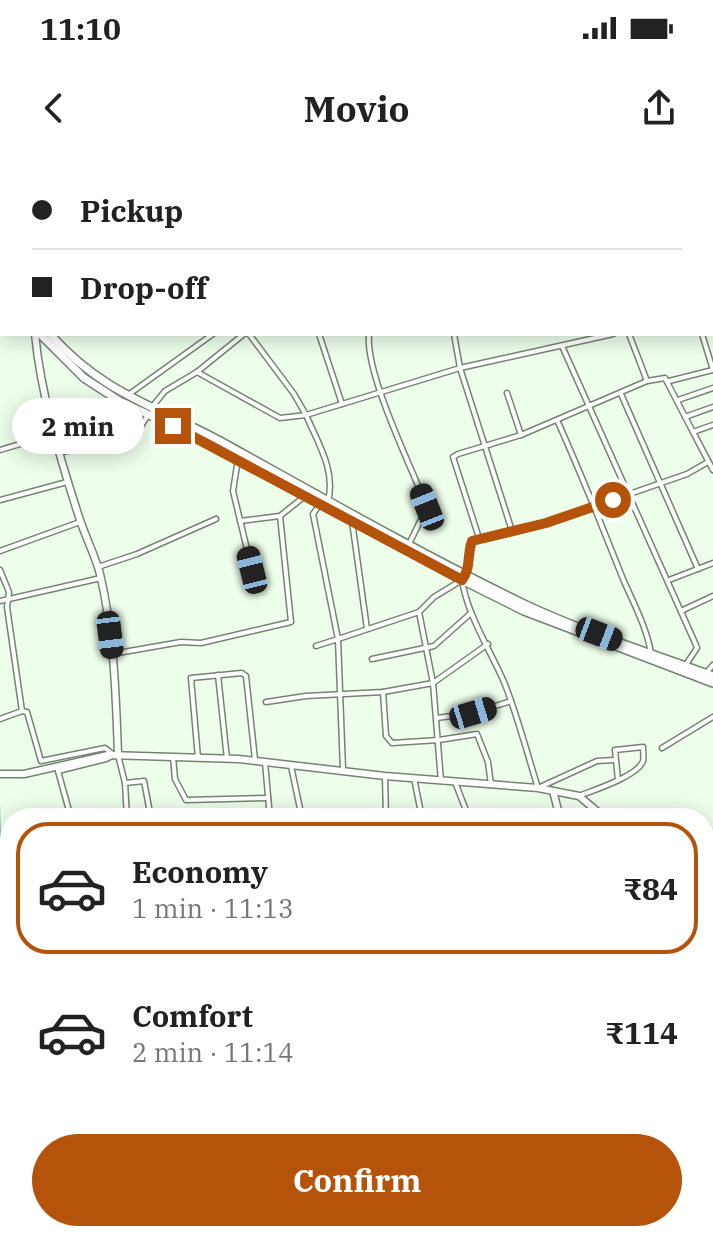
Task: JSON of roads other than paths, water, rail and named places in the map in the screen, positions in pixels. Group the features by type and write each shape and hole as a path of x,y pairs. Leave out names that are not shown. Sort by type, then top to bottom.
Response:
{"main road":[{"path":"40,336 93,384 121,402 202,431 352,521 545,620 713,683"},
{"path":"52,336 89,372 126,397 305,496 409,544 464,577 528,606 709,674"}],"street":[{"path":"38,336 54,434 80,522 101,578 112,654 116,755 125,783 126,808"},
{"path":"126,397 210,336"},
{"path":"59,453 138,431 165,391 197,372 244,336"},
{"path":"249,336 294,394 328,466 332,487 325,504 313,514 338,639 343,770"},
{"path":"320,336 343,404"},
{"path":"369,336 381,393 427,507 409,544"},
{"path":"454,336 460,368 513,532"},
{"path":"197,372 280,418 306,415 460,368 598,336"},
{"path":"630,336 647,381"},
{"path":"668,381 713,370 703,336"},
{"path":"562,346 697,648 685,666"},
{"path":"479,538 453,457 521,435 647,381 665,378 668,381 713,470"},
{"path":"677,401 713,388"},
{"path":"507,393 521,435"},
{"path":"621,394 698,569"},
{"path":"685,417 713,407"},
{"path":"557,420 647,632 651,653"},
{"path":"693,432 713,425"},
{"path":"0,450 54,434"},
{"path":"238,459 233,491 252,570"},
{"path":"538,788 511,701 465,597 464,577 472,541 513,532 596,506 687,474 708,462"},
{"path":"0,500 68,482"},
{"path":"240,521 280,516 305,496"},
{"path":"112,654 181,642 201,643 291,622 280,516"},
{"path":"98,567 137,554 216,519"},
{"path":"352,521 367,629"},
{"path":"0,551 80,522"},
{"path":"669,580 713,563"},
{"path":"0,570 7,582 10,639 22,711"},
{"path":"316,646 419,612 434,597 464,577"},
{"path":"0,601 101,578"},
{"path":"681,611 713,596"},
{"path":"419,612 433,683 441,781"},
{"path":"372,659 434,646 471,613"},
{"path":"0,641 10,639"},
{"path":"266,702 342,693 383,692 433,683 488,644"},
{"path":"709,674 713,665"},
{"path":"198,758 190,679 242,673 246,676 255,761"},
{"path":"218,675 227,759"},
{"path":"383,692 386,736 392,743 477,734 488,762 491,785"},
{"path":"437,718 473,713 511,701"},
{"path":"0,719 27,712 41,761 105,748 116,755"},
{"path":"662,748 713,717"},
{"path":"579,796 618,780 640,766 644,748 615,750 618,780"},
{"path":"68,808 58,771 116,755"},
{"path":"0,774 24,774 80,759 116,755 227,759 538,788 579,796 593,808"},
{"path":"173,757 175,779 186,800 268,798"},
{"path":"538,788 597,761 614,760"},
{"path":"265,762 269,808"},
{"path":"291,764 300,808"},
{"path":"385,776 386,808"},
{"path":"414,778 420,808"},
{"path":"125,783 144,781 149,808"},
{"path":"455,782 465,808"},
{"path":"553,791 557,808"}]}
